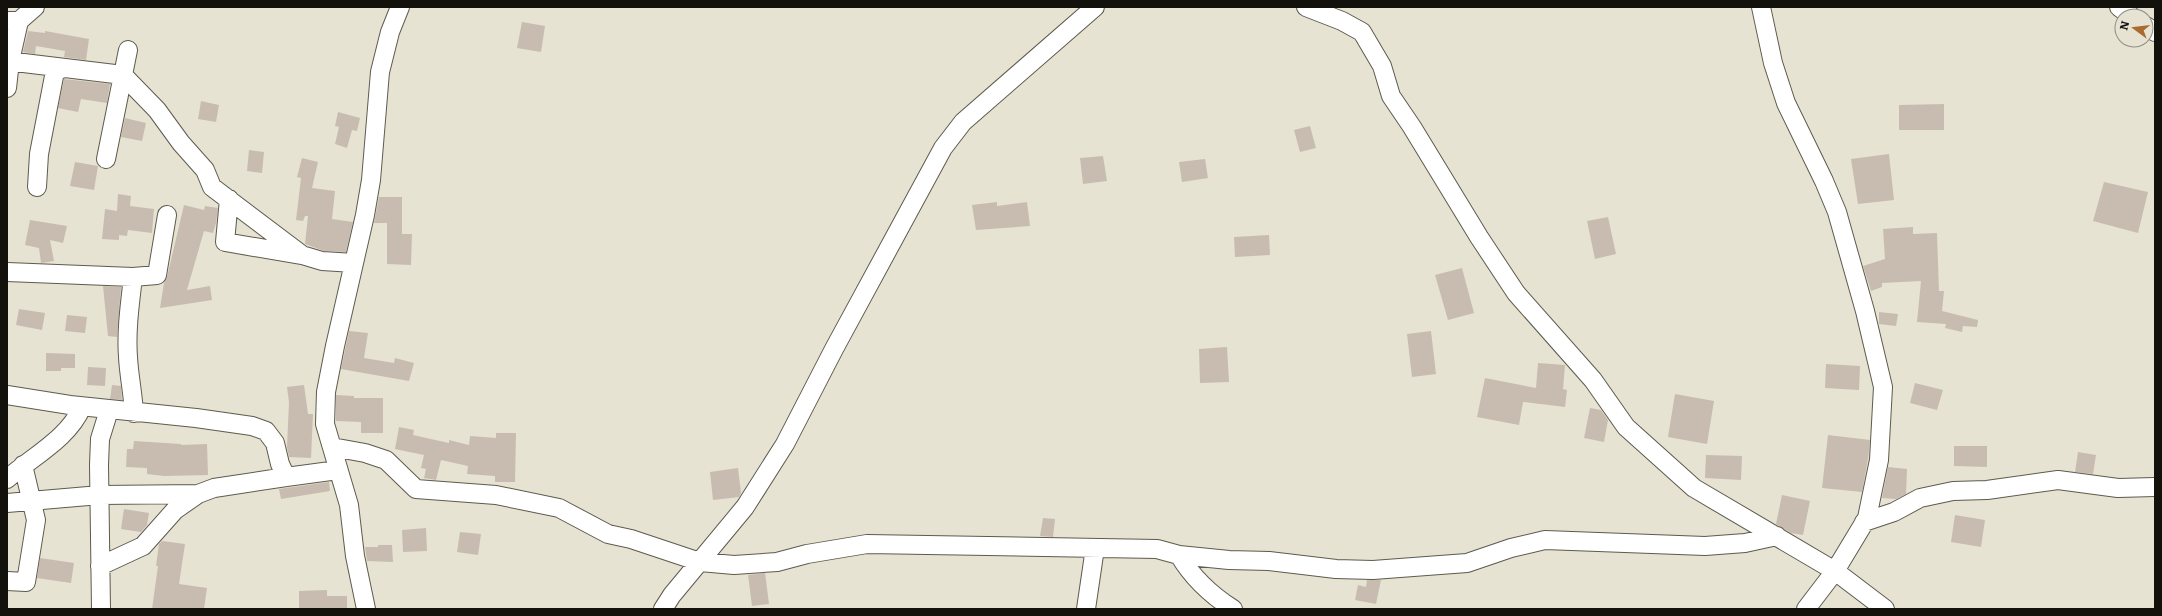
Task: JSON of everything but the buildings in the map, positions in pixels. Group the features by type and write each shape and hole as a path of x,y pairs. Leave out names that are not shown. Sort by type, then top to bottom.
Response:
{"street":[{"path":"7,88 8,61 13,21 34,7"},
{"path":"366,609 355,556 349,505 325,424 326,392 334,346 354,263 371,180 380,72 390,32 400,7"},
{"path":"663,609 745,507 785,444 834,349 943,148 964,122 1095,7"},
{"path":"1306,7 1342,21 1362,32 1382,66 1391,96 1516,293 1593,380 1626,427 1694,488 1835,571 1885,609"},
{"path":"1761,7 1773,63 1786,103 1824,181 1837,212 1865,311 1883,387 1879,460 1867,518 1835,571 1806,609"},
{"path":"106,159 128,50"},
{"path":"8,61 123,75 157,110 180,143 205,170 212,187 302,255"},
{"path":"37,187 39,154 52,81 55,71 66,68"},
{"path":"229,199 225,242 302,255 322,260 354,263"},
{"path":"7,272 133,277 157,275 163,251 167,215"},
{"path":"133,277 128,328 128,358 133,391 134,413"},
{"path":"7,395 109,410 220,421 252,426 266,431 274,443 280,464 286,477"},
{"path":"7,479 57,440 77,417 82,406"},
{"path":"101,609 100,439 109,410"},
{"path":"332,447 365,453 386,460 416,489 496,495 559,508 608,534 631,539 700,562 734,565 777,562 807,554 867,544 1157,549 1179,555 1229,560 1269,560 1336,569 1373,570 1468,563 1511,548 1545,540 1705,546 1745,543 1777,536"},
{"path":"7,581 26,582 36,520 23,465"},
{"path":"100,566 143,546 176,510 198,494 214,488 338,470"},
{"path":"1864,522 1894,512 1920,498 1953,491 1987,490 2058,480 2118,488 2155,487"},
{"path":"7,503 100,495 198,494"},
{"path":"1086,609 1095,548"},
{"path":"1179,555 1190,572 1221,602 1233,609"}]}
